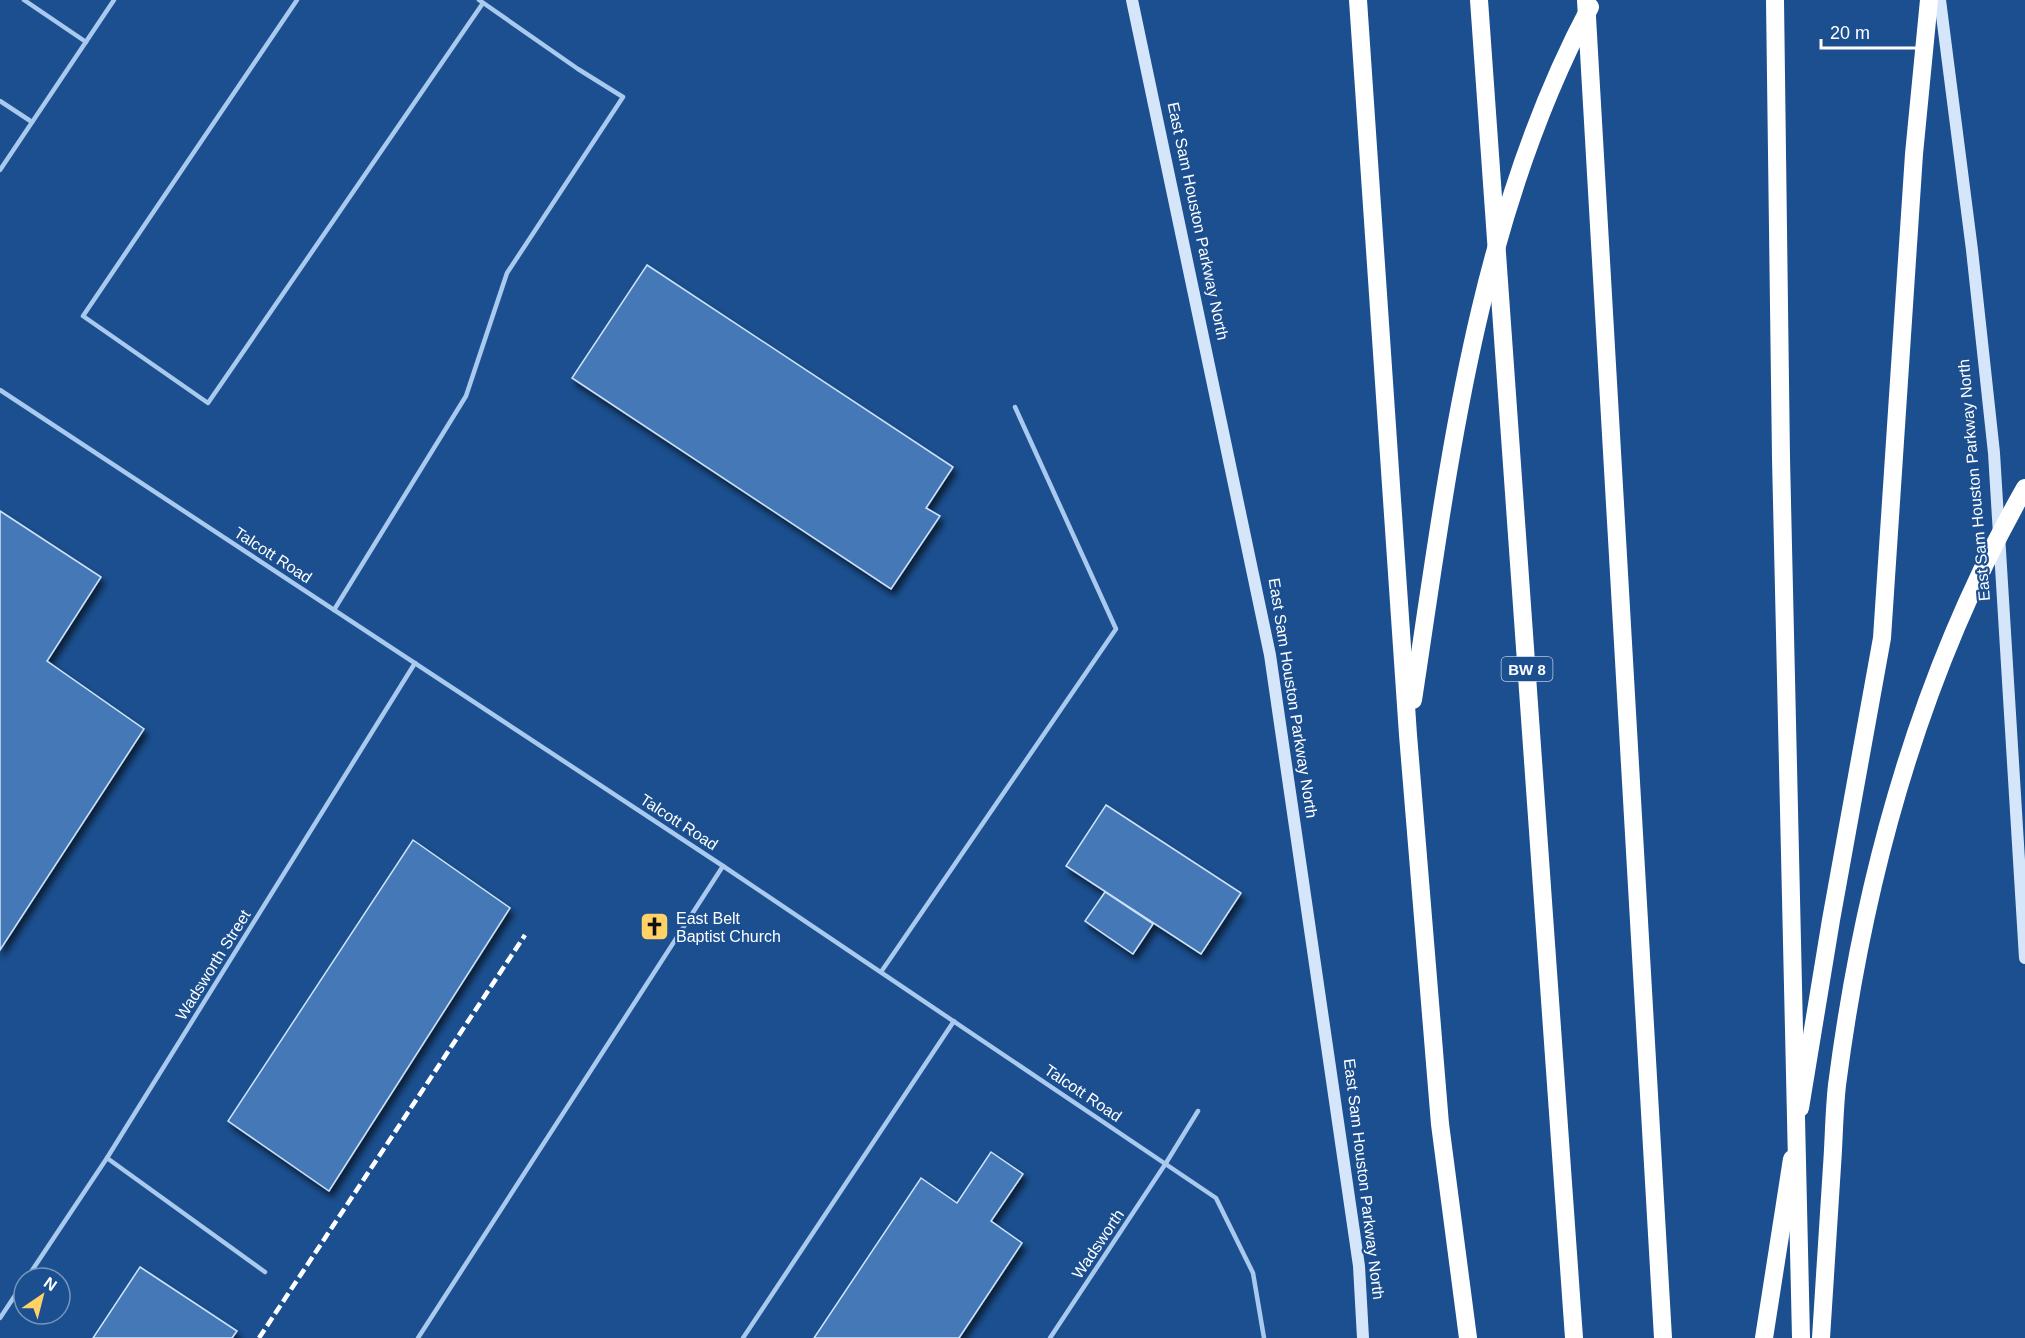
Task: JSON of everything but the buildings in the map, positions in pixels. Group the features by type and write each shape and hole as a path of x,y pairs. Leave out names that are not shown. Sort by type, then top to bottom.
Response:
{"highway":[{"path":"1358,0 1408,735 1440,1124 1468,1338"},
{"name":"BW 8","path":"1479,0 1575,1338"},
{"path":"1586,0 1663,1338"},
{"path":"1408,735 1454,430 1471,345 1491,264 1512,188 1538,119 1568,47 1593,0"},
{"path":"1775,0 1782,504 1801,1338"},
{"path":"1764,1338 1830,920 1882,638 1914,154 1929,0"},
{"path":"1821,1338 1837,1086 1855,970 1878,860 1904,765 1934,677 1967,600 2025,488"}],"main road":[{"name":"East Sam Houston Parkway North","path":"1132,0 1270,655 1359,1266 1363,1338"},
{"name":"East Sam Houston Parkway North","path":"1940,0 1972,250 1994,453 2025,958"}],"lane":[{"path":"24,0 86,42"},
{"path":"0,170 114,0"},
{"path":"297,0 83,316 208,403 481,1 578,69 623,97 507,273 466,396 334,610"},
{"path":"0,101 32,122"},
{"name":"Talcott Road","path":"0,390 723,866 1216,1198 1253,1273 1264,1338"},
{"path":"881,972 1116,629 1015,407"},
{"name":"Wadsworth Street","path":"35,1266 107,1158 415,663"},
{"path":"418,1338 723,866"},
{"path":"743,1338 954,1021"},
{"name":"Wadsworth","path":"1050,1338 1198,1111"},
{"path":"107,1158 265,1272"},
{"path":"0,1318 12,1300"}],"railway":[{"path":"259,1338 525,935"}],"place":[{"name":"East Belt Baptist Church","path":"655,927"}]}
